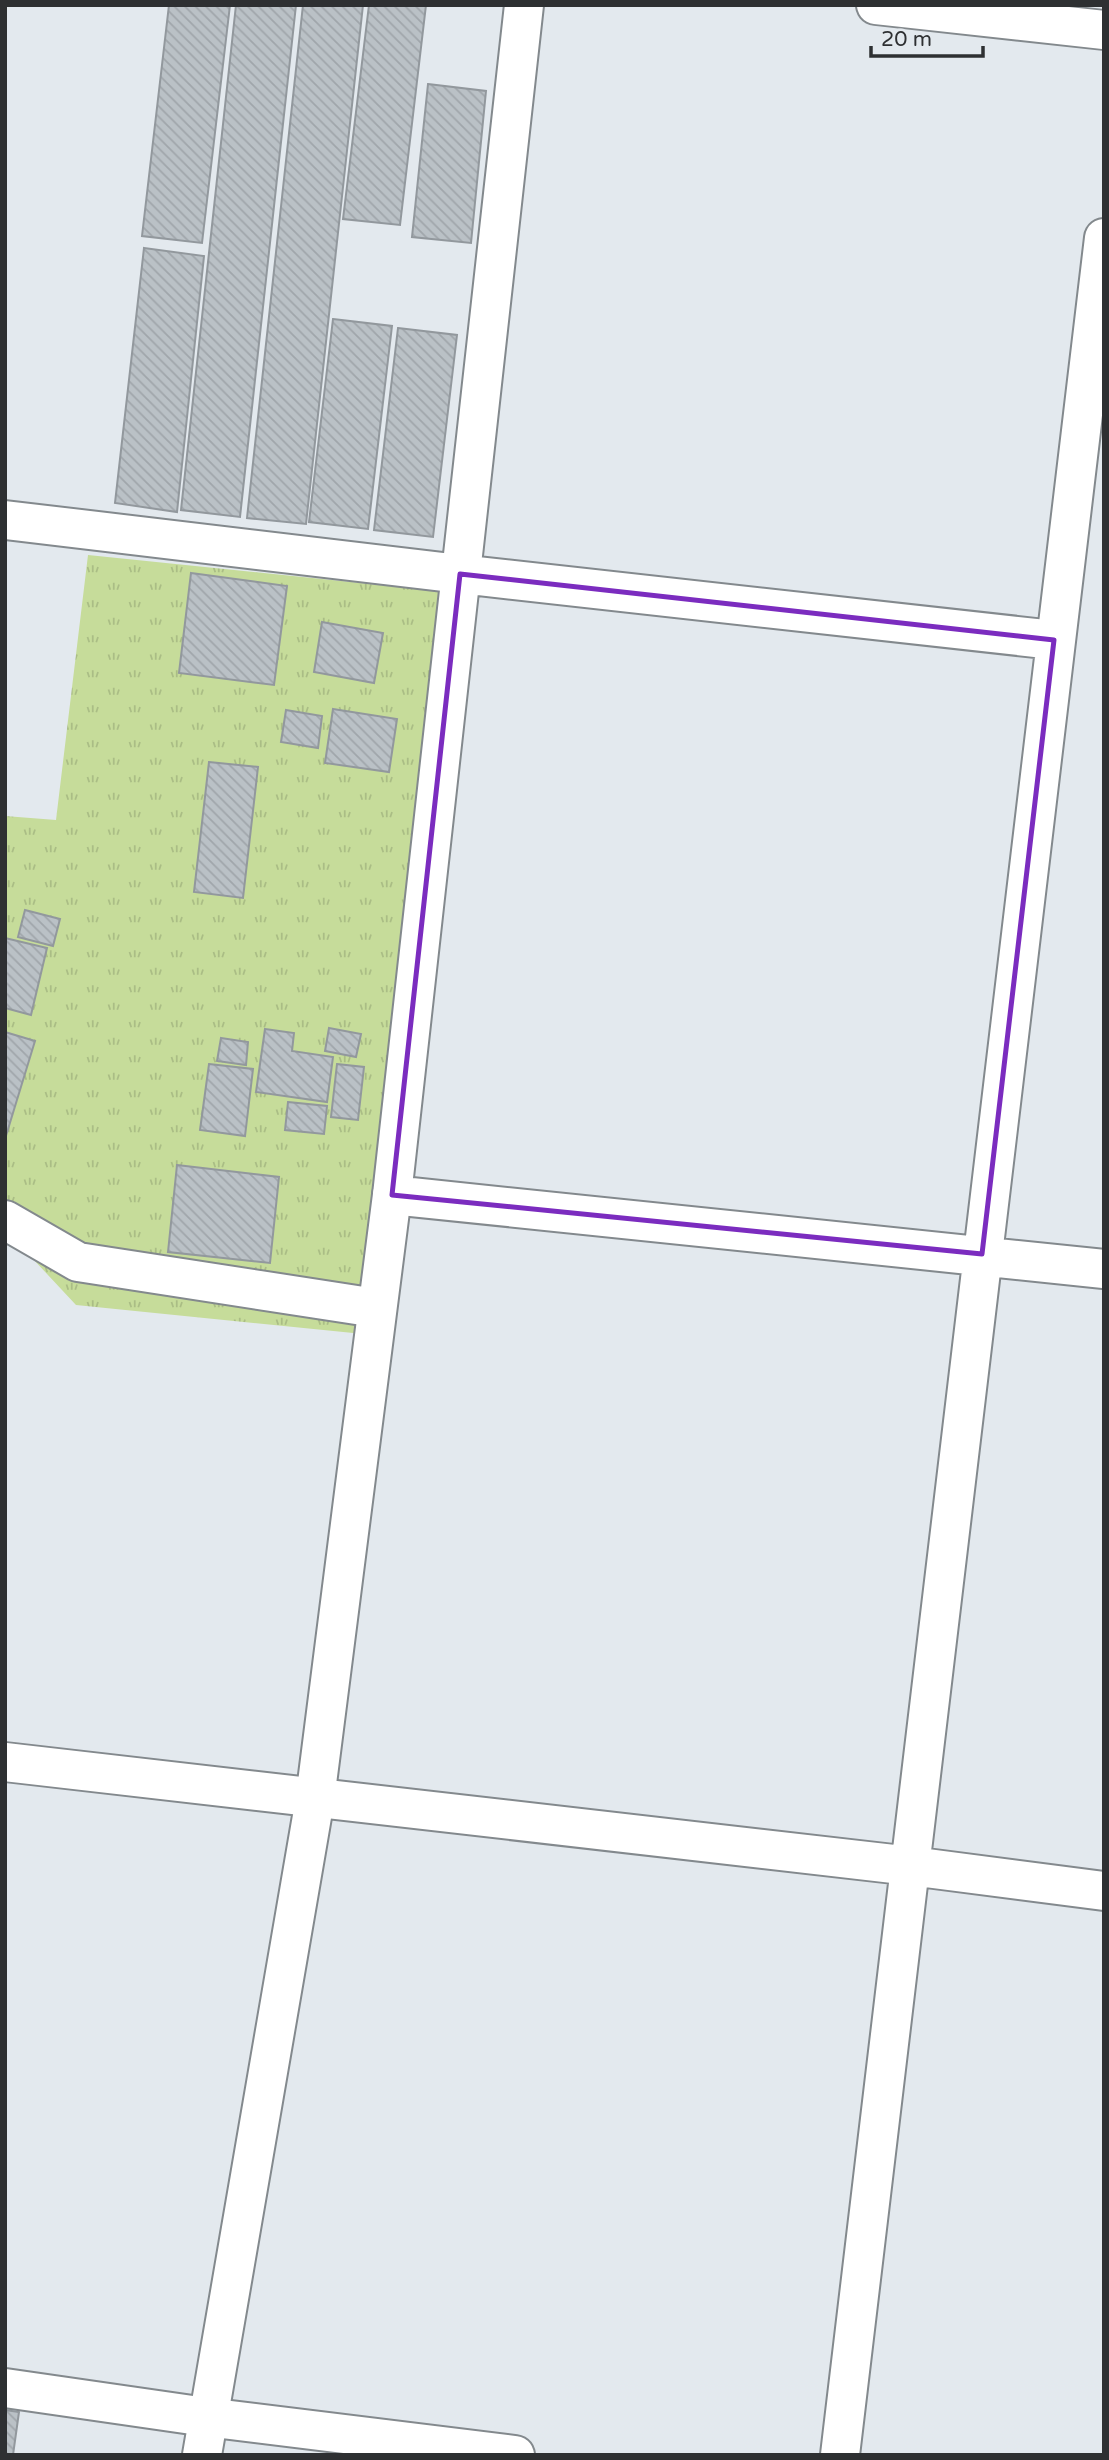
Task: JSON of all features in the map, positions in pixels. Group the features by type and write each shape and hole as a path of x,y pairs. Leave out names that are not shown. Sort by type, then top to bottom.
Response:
{"street":[{"path":"202,2455 206,2417 316,1800 392,1195 524,5"},
{"path":"876,5 1104,30"},
{"path":"840,2455 1054,639 1104,238"},
{"path":"5,520 460,575 1054,639"},
{"path":"392,1195 982,1254 1104,1269"},
{"path":"5,1220 78,1262 376,1308"},
{"path":"5,1762 316,1800 911,1866 1104,1891"},
{"path":"5,2388 206,2417 515,2455"}],"highlighted area":[{"path":"460,574 1054,640 982,1254 392,1195"}],"green space":[{"path":"88,555 458,593 373,1335 76,1305 5,1229 5,816 56,820"}],"building":[{"path":"169,5 230,5 202,243 142,236"},
{"path":"236,5 296,5 240,517 181,510"},
{"path":"303,5 363,5 306,524 247,518"},
{"path":"369,5 426,5 400,225 343,219"},
{"path":"428,84 486,91 471,243 412,237"},
{"path":"144,248 204,256 177,512 115,503"},
{"path":"333,319 392,326 368,529 309,522"},
{"path":"398,328 457,335 433,537 374,530"},
{"path":"191,573 287,586 274,685 179,673"},
{"path":"322,622 383,633 374,683 314,672"},
{"path":"333,709 397,719 389,772 325,763"},
{"path":"286,710 322,716 318,748 281,742"},
{"path":"209,762 258,767 243,898 194,892"},
{"path":"25,910 60,919 53,946 18,937"},
{"path":"5,938 47,948 31,1015 5,1008"},
{"path":"329,1028 361,1034 356,1057 325,1051"},
{"path":"265,1029 294,1033 292,1051 333,1057 327,1102 256,1092"},
{"path":"5,1032 35,1041 5,1139"},
{"path":"221,1038 248,1042 246,1065 217,1061"},
{"path":"209,1064 253,1069 245,1136 200,1130"},
{"path":"337,1064 364,1067 358,1120 331,1117"},
{"path":"288,1102 327,1106 324,1134 285,1130"},
{"path":"177,1165 279,1177 270,1263 168,1252"},
{"path":"5,2410 19,2412 13,2455 5,2455"}]}
